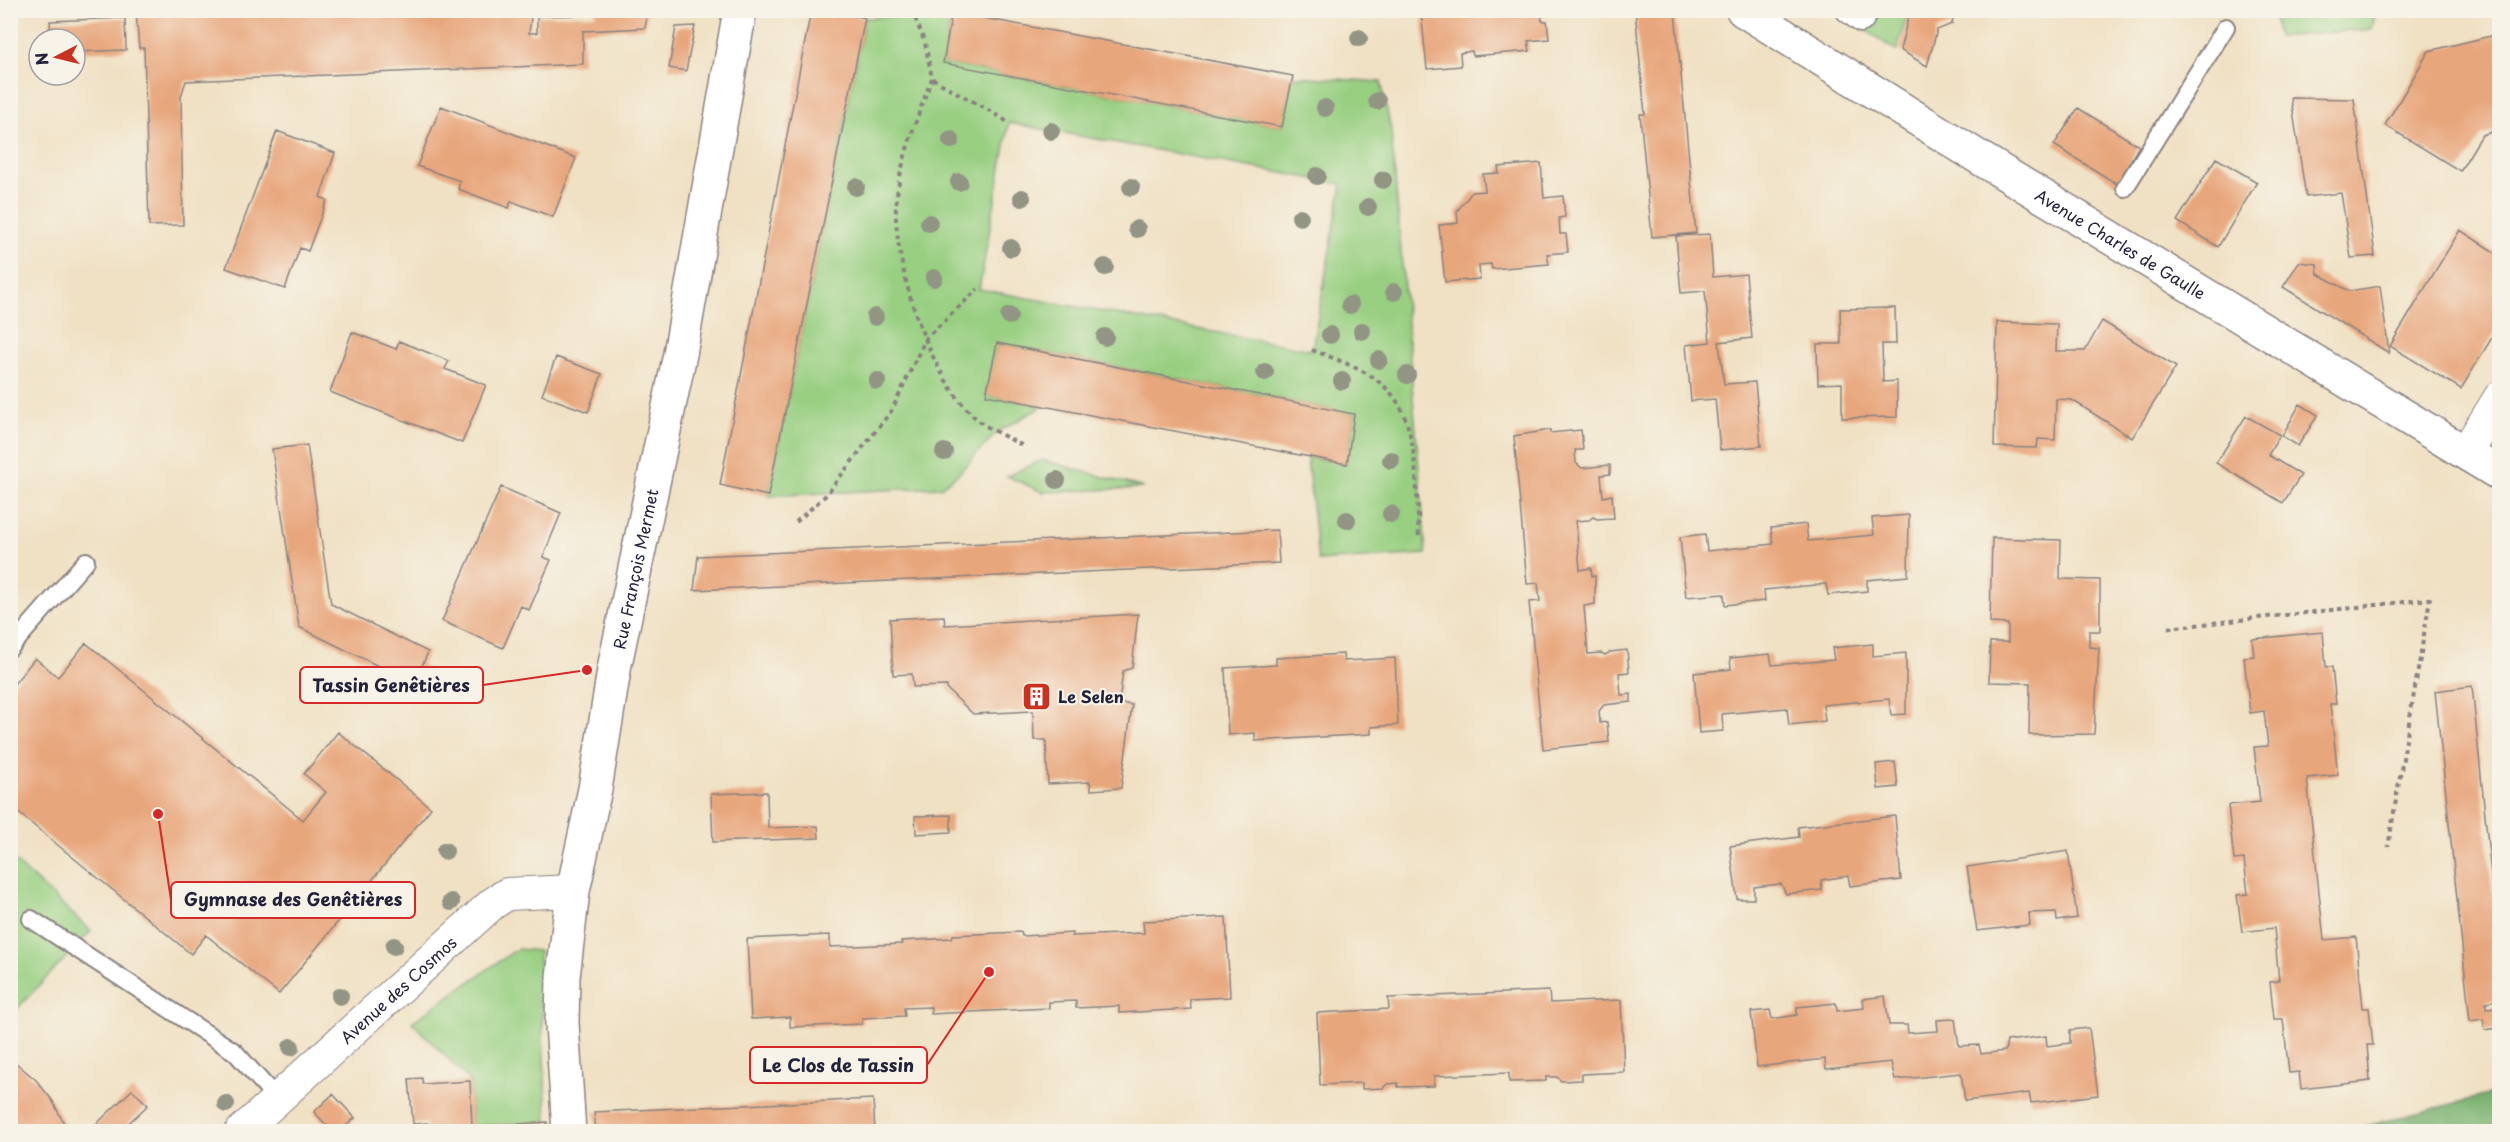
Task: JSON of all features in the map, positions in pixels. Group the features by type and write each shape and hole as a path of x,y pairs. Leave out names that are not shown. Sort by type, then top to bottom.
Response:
{"main road":[{"name":"Rue François Mermet","path":"569,1131 562,1012 564,960 573,891 595,789 619,642 680,354 740,10"},
{"name":"Avenue Charles de Gaulle","path":"1743,10 1983,160 2499,474"}],"street":[{"path":"1848,10 1861,20 1867,10"},
{"path":"2466,452 2499,397"},
{"name":"Avenue des Cosmos","path":"241,1131 492,904 507,894 573,891"}],"lane":[{"path":"2125,188 2226,27"},
{"path":"10,648 86,561"},
{"path":"31,919 235,1052 276,1098"}],"path":[{"path":"912,10 925,43 932,78 903,166 896,217 910,296 938,370 958,398 980,422 1023,446"},
{"path":"932,78 1009,123"},
{"path":"796,522 825,496 892,410 926,338 978,289"},
{"path":"1312,350 1365,373 1390,391 1406,416 1414,455 1419,538"},
{"path":"2169,628 2430,599 2388,847"}],"green space":[{"path":"2273,10 2376,11 2372,29 2278,37"},
{"path":"1869,11 1908,11 1897,51 1861,27"},
{"path":"952,12 943,63 1282,127 1293,76 1381,82 1391,130 1426,554 1318,561 1307,457 1347,464 1354,414 997,343 986,395 1043,406 997,432 958,474 940,487 768,496 865,18","holes":["1009,123 1342,184 1312,350 979,289"]},
{"path":"1042,460 1144,488 1042,492 1007,476"},
{"path":"10,857 91,931 11,1015 10,1015"},
{"path":"517,949 539,951 547,1122 472,1127 470,1081 412,1022"},
{"path":"2499,1092 2499,1131 2347,1131"}],"building":[{"path":"173,10 532,10 529,33 537,33 537,16 595,15 596,10 648,10 645,28 583,31 583,64 186,81 181,96 183,225 149,226 144,48 139,48 136,12"},
{"path":"811,10 829,10 865,18 768,496 720,485"},
{"path":"1541,10 1542,21 1547,21 1549,39 1528,41 1530,51 1473,56 1472,51 1460,53 1461,66 1427,69 1421,11"},
{"path":"1635,10 1675,12 1696,233 1652,237 1640,114 1645,114"},
{"path":"1910,10 1955,10 1952,24 1937,30 1927,66 1900,50"},
{"path":"952,12 1293,76 1282,127 943,63"},
{"path":"125,18 126,50 87,52 87,27 50,27 50,21"},
{"path":"695,26 686,71 669,68 676,27"},
{"path":"2499,34 2499,130 2482,135 2460,171 2385,125 2429,51"},
{"path":"2291,98 2354,99 2375,256 2351,258 2341,193 2306,197"},
{"path":"441,106 576,158 553,217 511,201 509,208 458,189 460,181 417,166"},
{"path":"2078,108 2139,146 2117,184 2054,145"},
{"path":"277,131 335,153 320,197 327,200 308,251 300,248 285,289 226,268"},
{"path":"2216,158 2257,182 2218,247 2177,221"},
{"path":"1541,163 1544,198 1563,196 1565,217 1559,218 1560,234 1566,234 1568,252 1547,254 1549,264 1492,269 1491,264 1479,265 1480,279 1445,282 1439,225 1458,223 1457,211 1472,192 1485,191 1483,174 1499,173 1498,167"},
{"path":"2460,230 2499,255 2499,326 2461,389 2390,346"},
{"path":"1710,234 1713,277 1746,274 1752,338 1719,342 1724,384 1755,382 1761,446 1720,450 1715,399 1691,401 1686,345 1710,342 1705,291 1681,293 1676,236"},
{"path":"2299,262 2317,264 2318,274 2349,291 2380,286 2389,353 2283,287"},
{"path":"1895,308 1896,344 1882,344 1883,382 1897,381 1897,417 1842,418 1842,383 1818,384 1817,344 1841,344 1840,309"},
{"path":"2102,321 2176,367 2132,438 2072,400 2056,399 2055,440 2038,439 2037,448 1994,447 1997,322 2057,324 2056,351 2085,351"},
{"path":"352,332 396,349 399,341 449,361 445,369 486,385 462,443 330,392"},
{"path":"997,343 1354,414 1347,464 986,395"},
{"path":"556,357 602,374 588,412 542,395"},
{"path":"2300,404 2318,415 2298,446 2282,436"},
{"path":"2246,416 2280,435 2268,455 2301,475 2283,503 2216,463"},
{"path":"1550,430 1550,433 1581,430 1583,450 1575,450 1576,463 1582,468 1610,465 1610,474 1601,475 1603,497 1612,495 1614,518 1597,519 1593,517 1589,520 1576,521 1580,570 1591,568 1592,576 1595,576 1595,604 1584,606 1588,654 1605,655 1610,652 1627,650 1629,672 1619,673 1621,695 1631,694 1631,702 1604,705 1599,711 1600,723 1607,722 1609,742 1543,749 1529,602 1540,601 1538,583 1527,584 1514,436"},
{"path":"307,445 331,604 428,652 422,666 443,677 435,694 299,627 272,449"},
{"path":"501,487 561,513 543,557 551,560 529,610 521,606 503,648 442,621"},
{"path":"1909,515 1908,576 1867,580 1867,591 1828,595 1826,584 1764,590 1765,601 1725,605 1724,594 1686,597 1680,537 1705,534 1707,551 1773,544 1771,528 1806,524 1808,541 1874,535 1872,518"},
{"path":"1277,530 1279,563 694,590 698,556"},
{"path":"1992,538 2061,540 2060,579 2100,580 2100,631 2089,631 2089,647 2099,648 2094,734 2029,735 2030,683 1989,682 1990,642 2008,642 2008,624 1990,623"},
{"name":"Le Selen","path":"1138,614 1132,668 1123,671 1119,703 1132,705 1121,788 1091,790 1090,782 1048,784 1046,740 1034,740 1033,711 973,714 947,689 947,686 913,687 912,674 893,675 890,619 944,616 945,625"},
{"path":"2323,632 2326,667 2332,667 2336,704 2330,704 2338,775 2307,778 2324,940 2356,937 2363,1008 2369,1008 2373,1045 2367,1045 2370,1081 2301,1089 2299,1072 2289,1073 2283,1019 2274,1019 2270,982 2279,981 2274,928 2242,932 2237,895 2248,894 2244,859 2234,860 2228,805 2260,802 2254,747 2268,746 2264,711 2250,713 2244,657 2254,656 2252,639"},
{"path":"86,643 303,820 326,792 304,774 338,732 431,808 279,994 206,935 191,954 10,806 10,689 35,658 58,677"},
{"path":"1873,644 1873,656 1906,653 1906,714 1891,715 1889,699 1823,705 1825,721 1789,725 1787,708 1722,714 1723,731 1699,733 1694,673 1731,669 1730,658 1770,654 1772,665 1834,660 1832,648"},
{"path":"1343,654 1344,661 1395,658 1398,725 1371,727 1371,734 1255,741 1255,733 1228,735 1225,668 1276,665 1276,658"},
{"path":"2472,686 2499,954 2499,1000 2486,1002 2486,1008 2499,1007 2499,1028 2485,1030 2483,1019 2470,1021 2435,691"},
{"path":"1895,762 1898,787 1878,789 1876,764"},
{"path":"767,792 768,828 818,826 819,838 713,842 711,794"},
{"path":"951,815 951,832 916,834 915,816"},
{"path":"1895,816 1901,880 1850,886 1848,876 1821,880 1822,890 1786,894 1781,884 1754,887 1754,899 1737,899 1730,846 1799,837 1798,827"},
{"path":"2068,851 2077,918 2057,921 2056,912 2029,913 2030,925 1977,931 1967,867"},
{"path":"1226,917 1230,997 1190,999 1191,1009 1119,1013 1119,1006 1076,1008 1076,1001 1049,1002 1049,1008 931,1014 931,1007 904,1008 905,1016 862,1018 862,1024 790,1027 790,1017 751,1019 747,939 830,935 830,947 902,944 901,941 952,938 953,935 1021,932 1022,936 1144,933 1143,921"},
{"path":"1549,991 1550,1003 1621,1000 1624,1072 1582,1074 1582,1080 1561,1081 1557,1077 1546,1077 1546,1081 1509,1082 1509,1073 1434,1076 1434,1086 1398,1087 1398,1083 1387,1084 1383,1088 1362,1089 1362,1083 1320,1085 1317,1013 1389,1009 1388,998"},
{"path":"1885,996 1889,1025 1907,1025 1908,1033 1938,1031 1937,1020 1955,1019 1959,1046 1979,1045 1981,1054 2005,1051 2007,1041 2046,1036 2047,1046 2070,1043 2070,1030 2089,1028 2098,1095 2031,1103 2029,1093 1965,1101 1961,1073 1895,1080 1891,1062 1826,1069 1825,1059 1757,1067 1751,1012 1770,1010 1772,1019 1797,1015 1797,1007 1836,1003 1837,1011 1864,1008 1863,999"},
{"path":"10,1058 36,1080 52,1100 68,1131 10,1131"},
{"path":"422,1078 423,1084 470,1081 472,1127 547,1122 547,1131 411,1131 426,1127 427,1123 413,1124 409,1079"},
{"path":"132,1090 148,1105 120,1131 89,1131"},
{"path":"333,1094 355,1118 340,1131 332,1131 314,1112"},
{"path":"873,1099 875,1131 596,1131 594,1112"}],"place":[{"name":"Tassin Genêtières","path":"587,670"},
{"name":"Le Selen","path":"1037,696"},
{"name":"Gymnase des Genêtières","path":"158,814"},
{"name":"Le Clos de Tassin","path":"989,972"}]}
